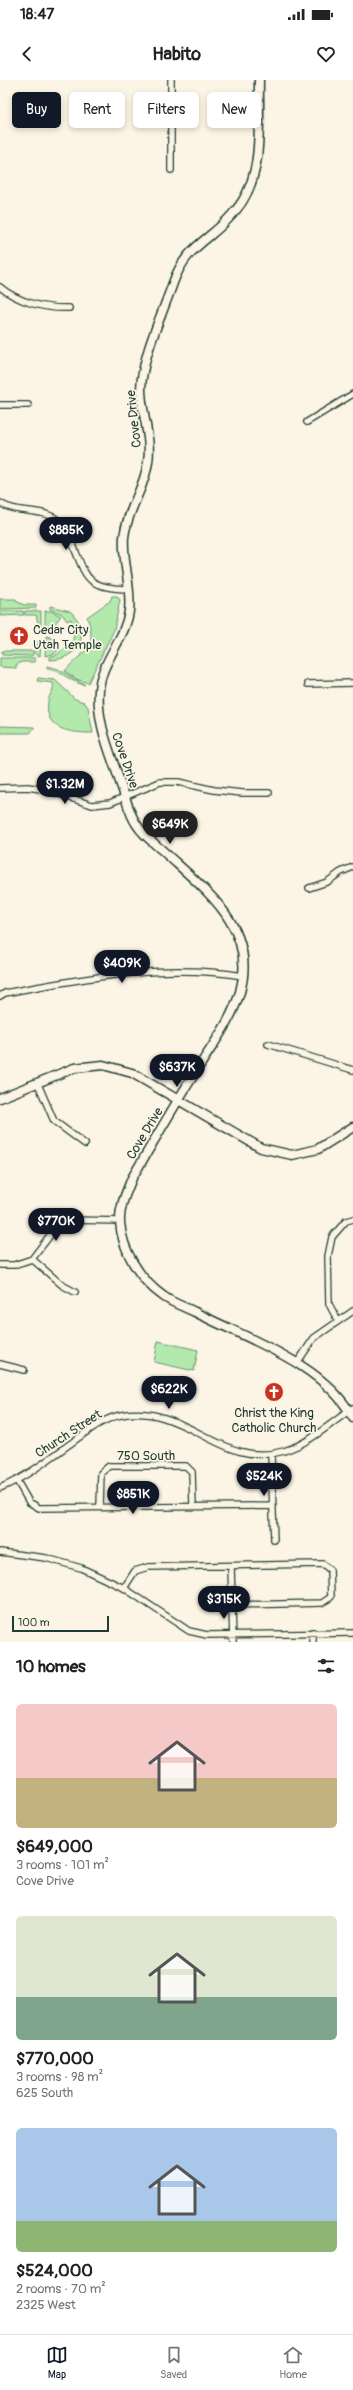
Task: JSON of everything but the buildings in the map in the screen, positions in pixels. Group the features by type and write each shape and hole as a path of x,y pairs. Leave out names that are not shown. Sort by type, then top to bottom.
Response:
{"main road":[{"name":"Cove Drive","path":"259,80 257,153 254,176 246,196 235,212 192,248 180,266 145,364 141,394 149,440 149,456 145,476 131,509 125,531 124,553 129,589 129,610 126,625 104,668 98,693 102,728 136,824 212,897 226,913 236,929 242,950 243,976 232,1014 178,1100 132,1178 124,1199 120,1221 126,1250 143,1277 163,1296 305,1366 334,1390 352,1412"},
{"path":"0,1098 38,1084 74,1068 103,1065 132,1073 261,1148 292,1155 318,1149 353,1127"}],"street":[{"path":"171,80 171,170"},
{"path":"0,287 16,298 30,303 69,308"},
{"path":"307,422 353,394"},
{"path":"0,404 28,404"},
{"path":"0,503 15,509 54,517 65,528 85,574 90,581 103,588 129,589"},
{"path":"308,684 353,682"},
{"path":"0,788 28,787 46,790 92,805 110,803 126,798 160,782 178,782 214,790 242,793 269,793"},
{"path":"309,888 327,882 341,872 353,867"},
{"path":"0,996 5,993 92,976 200,970 243,976"},
{"path":"268,1044 353,1070"},
{"path":"38,1084 54,1121 85,1144"},
{"path":"338,1321 329,1304 328,1256 332,1237 346,1221 353,1218"},
{"path":"0,1265 14,1265 32,1259 57,1226 72,1220 120,1221"},
{"path":"32,1259 62,1285 75,1292"},
{"path":"298,1363 314,1338 353,1311"},
{"path":"0,1364 24,1370"},
{"name":"Church Street","path":"0,1488 17,1481 102,1422 120,1415 146,1413 176,1420 225,1447 247,1454 271,1454 302,1443 352,1412"},
{"path":"271,1454 274,1540"},
{"name":"750 South","path":"100,1507 101,1473 109,1466 186,1466 192,1472 193,1506"},
{"path":"17,1481 28,1502 39,1508 273,1506"},
{"path":"0,1552 46,1558 81,1568 124,1588 189,1631 207,1635 353,1633"},
{"path":"124,1588 135,1570 141,1568 323,1564 330,1570 331,1597 322,1603 232,1605"},
{"path":"231,1566 233,1642"},
{"path":"313,1633 313,1642"}],"green space":[{"path":"112,596 117,596 120,600 114,630 88,683 76,679 65,671 83,654 90,643 90,628 87,617 110,601"},
{"path":"0,599 16,599 16,601 24,605 36,605 36,608 0,609"},
{"path":"50,606 70,611 77,619 81,628 81,636 80,643 69,655 60,659 50,660 50,657 58,654 67,645 70,647 74,633 71,619 67,621 62,614 50,609"},
{"path":"0,611 23,611 24,615 0,616"},
{"path":"25,611 41,611 41,626 38,623 36,615 25,615"},
{"path":"45,611 51,611 61,616 50,630 45,628"},
{"path":"46,636 52,638 56,646 60,649 53,654 45,656"},
{"path":"39,640 41,640 40,656 33,653 32,656 2,655 2,651 35,651"},
{"path":"0,658 35,658 35,662 22,662 16,665 16,668 0,667"},
{"path":"47,666 58,669 85,685 47,669"},
{"path":"38,678 55,680 75,699 84,702 88,707 93,733 68,731 55,724 50,719 48,701 53,688 53,683 37,681"},
{"path":"0,726 34,728 30,733 0,733"},
{"path":"158,1341 198,1350 194,1371 154,1362"}],"place":[{"name":"Cedar City Utah Temple","path":"19,636"},
{"name":"Christ the King Catholic Church","path":"274,1392"}]}
